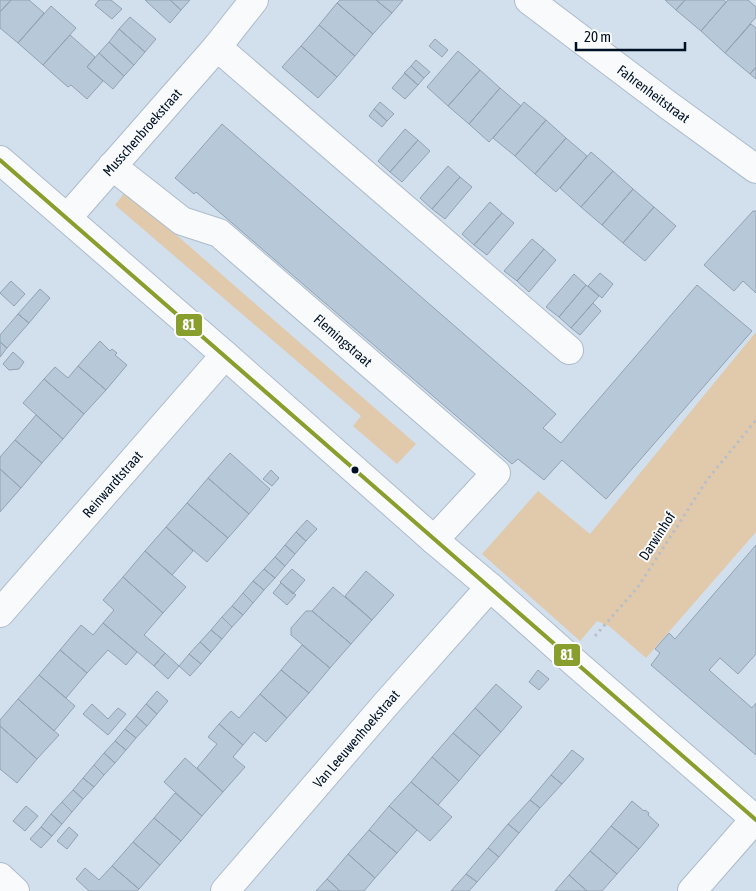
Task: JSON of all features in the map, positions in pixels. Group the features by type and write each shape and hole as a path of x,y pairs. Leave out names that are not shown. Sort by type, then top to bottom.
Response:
{"street":[{"name":"Musschenbroekstraat","path":"67,218 216,47 254,0"},
{"name":"Fahrenheitstraat","path":"529,0 756,169"},
{"path":"216,47 569,350"},
{"path":"0,160 755,820 692,891"},
{"name":"Flemingstraat","path":"112,166 182,221 218,233 496,472 434,540"},
{"name":"Reinwardtstraat","path":"0,613 225,355"},
{"name":"Van Leeuwenhoekstraat","path":"225,891 386,704 490,587"},
{"path":"0,877 15,891"}],"path":[{"name":"Darwinhof","path":"573,661 638,587 707,480 756,420"}],"shaded area":[{"path":"126,191 416,444 397,464 353,426 361,416 115,205"},
{"path":"756,332 756,532 646,658 609,626 597,621 580,641 482,554 538,491 590,534"}],"building":[{"path":"0,0 11,0 0,12"},
{"path":"11,0 29,0 44,13 18,43 0,28 0,12"},
{"path":"99,0 111,0 122,9 112,19 95,5"},
{"path":"145,0 170,0 181,10 170,23"},
{"path":"170,0 190,0 181,10"},
{"path":"340,0 376,0 392,13 373,34 337,3"},
{"path":"376,0 403,0 392,13"},
{"path":"665,0 685,0 676,10"},
{"path":"685,0 723,0 726,2 701,31 676,10"},
{"path":"728,0 748,0 756,7 756,17 725,53 701,31"},
{"path":"337,3 373,34 355,56 319,25"},
{"path":"51,6 76,28 43,65 18,43"},
{"path":"130,17 156,39 145,52 119,29"},
{"path":"751,24 756,28 756,67 750,74 725,53"},
{"path":"319,25 355,56 337,77 301,46"},
{"path":"119,29 145,52 134,65 109,42"},
{"path":"70,35 95,57 87,67 103,81 87,99 71,85 68,87 43,65"},
{"path":"435,39 448,50 442,57 429,46"},
{"path":"109,42 134,65 124,76 99,53"},
{"path":"301,46 337,77 318,98 282,67"},
{"path":"458,51 480,70 448,106 427,87"},
{"path":"99,53 124,76 113,89 87,67"},
{"path":"416,60 430,72 424,78 411,66"},
{"path":"411,66 424,78 418,85 404,73"},
{"path":"756,67 756,79 750,74"},
{"path":"480,70 500,88 469,124 448,106"},
{"path":"405,73 418,85 405,99 392,88"},
{"path":"500,88 521,106 489,142 469,124"},
{"path":"380,102 394,114 387,121 374,109"},
{"path":"524,102 546,120 515,156 493,138"},
{"path":"374,109 387,121 382,127 369,116"},
{"path":"546,120 566,138 535,174 515,156"},
{"path":"222,124 556,414 543,428 561,443 697,285 752,331 606,499 562,460 544,480 518,459 512,464 196,192 194,194 175,178"},
{"path":"405,129 418,140 390,172 378,161"},
{"path":"566,138 587,156 556,192 535,174"},
{"path":"418,140 430,151 402,182 390,172"},
{"path":"591,152 613,171 581,207 560,188"},
{"path":"448,166 460,177 432,209 420,198"},
{"path":"613,171 633,189 602,225 581,207"},
{"path":"460,177 472,187 445,219 432,209"},
{"path":"633,189 654,207 623,243 602,225"},
{"path":"490,202 502,213 474,245 462,234"},
{"path":"654,207 676,226 645,261 623,243"},
{"path":"753,211 756,211 756,293 743,281 734,291 704,265"},
{"path":"502,213 514,223 487,255 474,245"},
{"path":"532,239 544,249 517,281 504,271"},
{"path":"544,249 556,260 529,292 517,281"},
{"path":"600,273 613,284 602,298 588,286"},
{"path":"574,274 586,285 559,317 546,307"},
{"path":"11,281 25,294 14,306 0,293"},
{"path":"586,285 599,296 571,328 559,317"},
{"path":"40,289 50,298 29,323 18,314"},
{"path":"593,303 601,311 580,335 571,328"},
{"path":"18,314 29,323 7,348 0,342 0,335"},
{"path":"100,341 110,351 112,349 117,353 115,355 127,365 106,390 78,366"},
{"path":"0,342 7,348 0,357"},
{"path":"13,352 24,362 19,369 9,370 3,364"},
{"path":"78,366 106,390 84,414 44,379 55,367 68,378"},
{"path":"44,379 84,414 63,439 23,403"},
{"path":"36,415 63,439 42,463 15,440"},
{"path":"15,440 42,463 21,488 0,469 0,457"},
{"path":"230,453 270,489 249,514 208,478"},
{"path":"0,469 21,488 0,512"},
{"path":"271,470 279,478 272,486 263,479"},
{"path":"208,478 249,514 228,538 187,503"},
{"path":"187,503 228,538 207,562 166,527"},
{"path":"307,520 317,529 306,541 296,532"},
{"path":"166,527 193,551 172,575 145,551"},
{"path":"296,532 306,541 295,554 285,545"},
{"path":"285,545 295,554 285,566 275,557"},
{"path":"756,545 756,654 738,674 720,658 709,670 752,708 756,703 756,755 651,665 660,653 655,649 661,642 669,633 675,639"},
{"path":"145,551 186,587 163,613 123,577"},
{"path":"275,557 285,566 275,578 264,569"},
{"path":"264,569 275,578 264,590 253,581"},
{"path":"292,569 305,580 293,594 280,582"},
{"path":"366,571 394,595 372,620 345,596"},
{"path":"123,577 163,613 144,635 165,653 154,666 103,623 114,610 103,600"},
{"path":"253,581 264,590 253,603 243,593"},
{"path":"281,583 296,595 287,605 273,593"},
{"path":"333,587 372,620 351,644 312,611"},
{"path":"243,593 253,603 243,615 232,606"},
{"path":"232,606 243,615 232,627 222,617"},
{"path":"306,611 312,611 351,644 330,668 291,635 291,628"},
{"path":"222,617 232,627 222,639 211,630"},
{"path":"103,623 137,652 126,665 108,650 87,673 60,650 81,625 93,635"},
{"path":"211,630 222,639 211,652 200,642"},
{"path":"200,642 211,652 201,664 189,654"},
{"path":"302,645 330,668 309,693 281,670"},
{"path":"60,650 87,673 66,698 39,675"},
{"path":"165,653 179,666 168,679 154,666"},
{"path":"189,654 201,664 190,676 179,666"},
{"path":"281,670 309,693 287,718 260,694"},
{"path":"538,670 549,679 539,690 529,682"},
{"path":"39,675 75,706 54,731 18,699"},
{"path":"496,684 522,707 501,732 475,708"},
{"path":"157,691 168,701 157,714 146,704"},
{"path":"260,694 287,718 266,742 254,732 243,745 219,724 231,711 239,718"},
{"path":"18,699 59,735 37,759 0,726 0,720"},
{"path":"92,704 108,719 118,708 126,714 108,735 83,714"},
{"path":"146,704 157,714 147,726 136,716"},
{"path":"475,708 501,732 480,756 453,733"},
{"path":"136,716 147,726 136,738 125,729"},
{"path":"219,724 243,745 233,757 245,767 223,792 197,768 217,744 208,737"},
{"path":"0,726 37,759 17,783 0,769"},
{"path":"125,729 136,738 126,750 115,741"},
{"path":"453,733 480,756 459,781 432,757"},
{"path":"115,741 126,750 115,763 104,753"},
{"path":"572,750 584,759 562,784 551,775"},
{"path":"104,753 115,763 104,775 94,765"},
{"path":"432,757 459,781 438,805 411,782"},
{"path":"185,758 223,792 202,816 164,782"},
{"path":"94,765 104,775 94,787 83,778"},
{"path":"551,775 562,784 540,808 530,800"},
{"path":"83,778 94,787 83,799 73,790"},
{"path":"411,782 452,817 430,841 389,806"},
{"path":"73,790 83,799 72,812 62,802"},
{"path":"175,793 202,816 181,841 154,818"},
{"path":"530,800 540,808 519,833 508,824"},
{"path":"632,801 649,813 648,815 659,825 639,849 611,826"},
{"path":"62,802 72,812 62,824 51,814"},
{"path":"26,806 38,816 25,831 13,821"},
{"path":"389,806 417,830 397,853 369,830"},
{"path":"51,814 62,824 52,836 41,827"},
{"path":"154,818 181,841 160,865 133,842"},
{"path":"508,824 519,833 499,857 488,848"},
{"path":"611,826 639,849 617,874 590,851"},
{"path":"41,827 52,836 41,848 30,839"},
{"path":"69,827 78,835 67,849 57,841"},
{"path":"369,830 397,853 375,878 348,854"},
{"path":"133,842 160,865 139,889 112,866"},
{"path":"488,848 499,857 477,882 466,874"},
{"path":"590,851 617,874 602,891 587,891 569,875"},
{"path":"348,854 375,878 364,891 340,891 327,879"},
{"path":"112,866 139,889 137,891 89,891 76,879 85,868 99,880"},
{"path":"466,874 477,882 469,891 451,891"},
{"path":"569,875 587,891 555,891"},
{"path":"327,879 340,891 316,891"}],"transit line":[{"name":"81","path":"0,160 756,820"}]}
